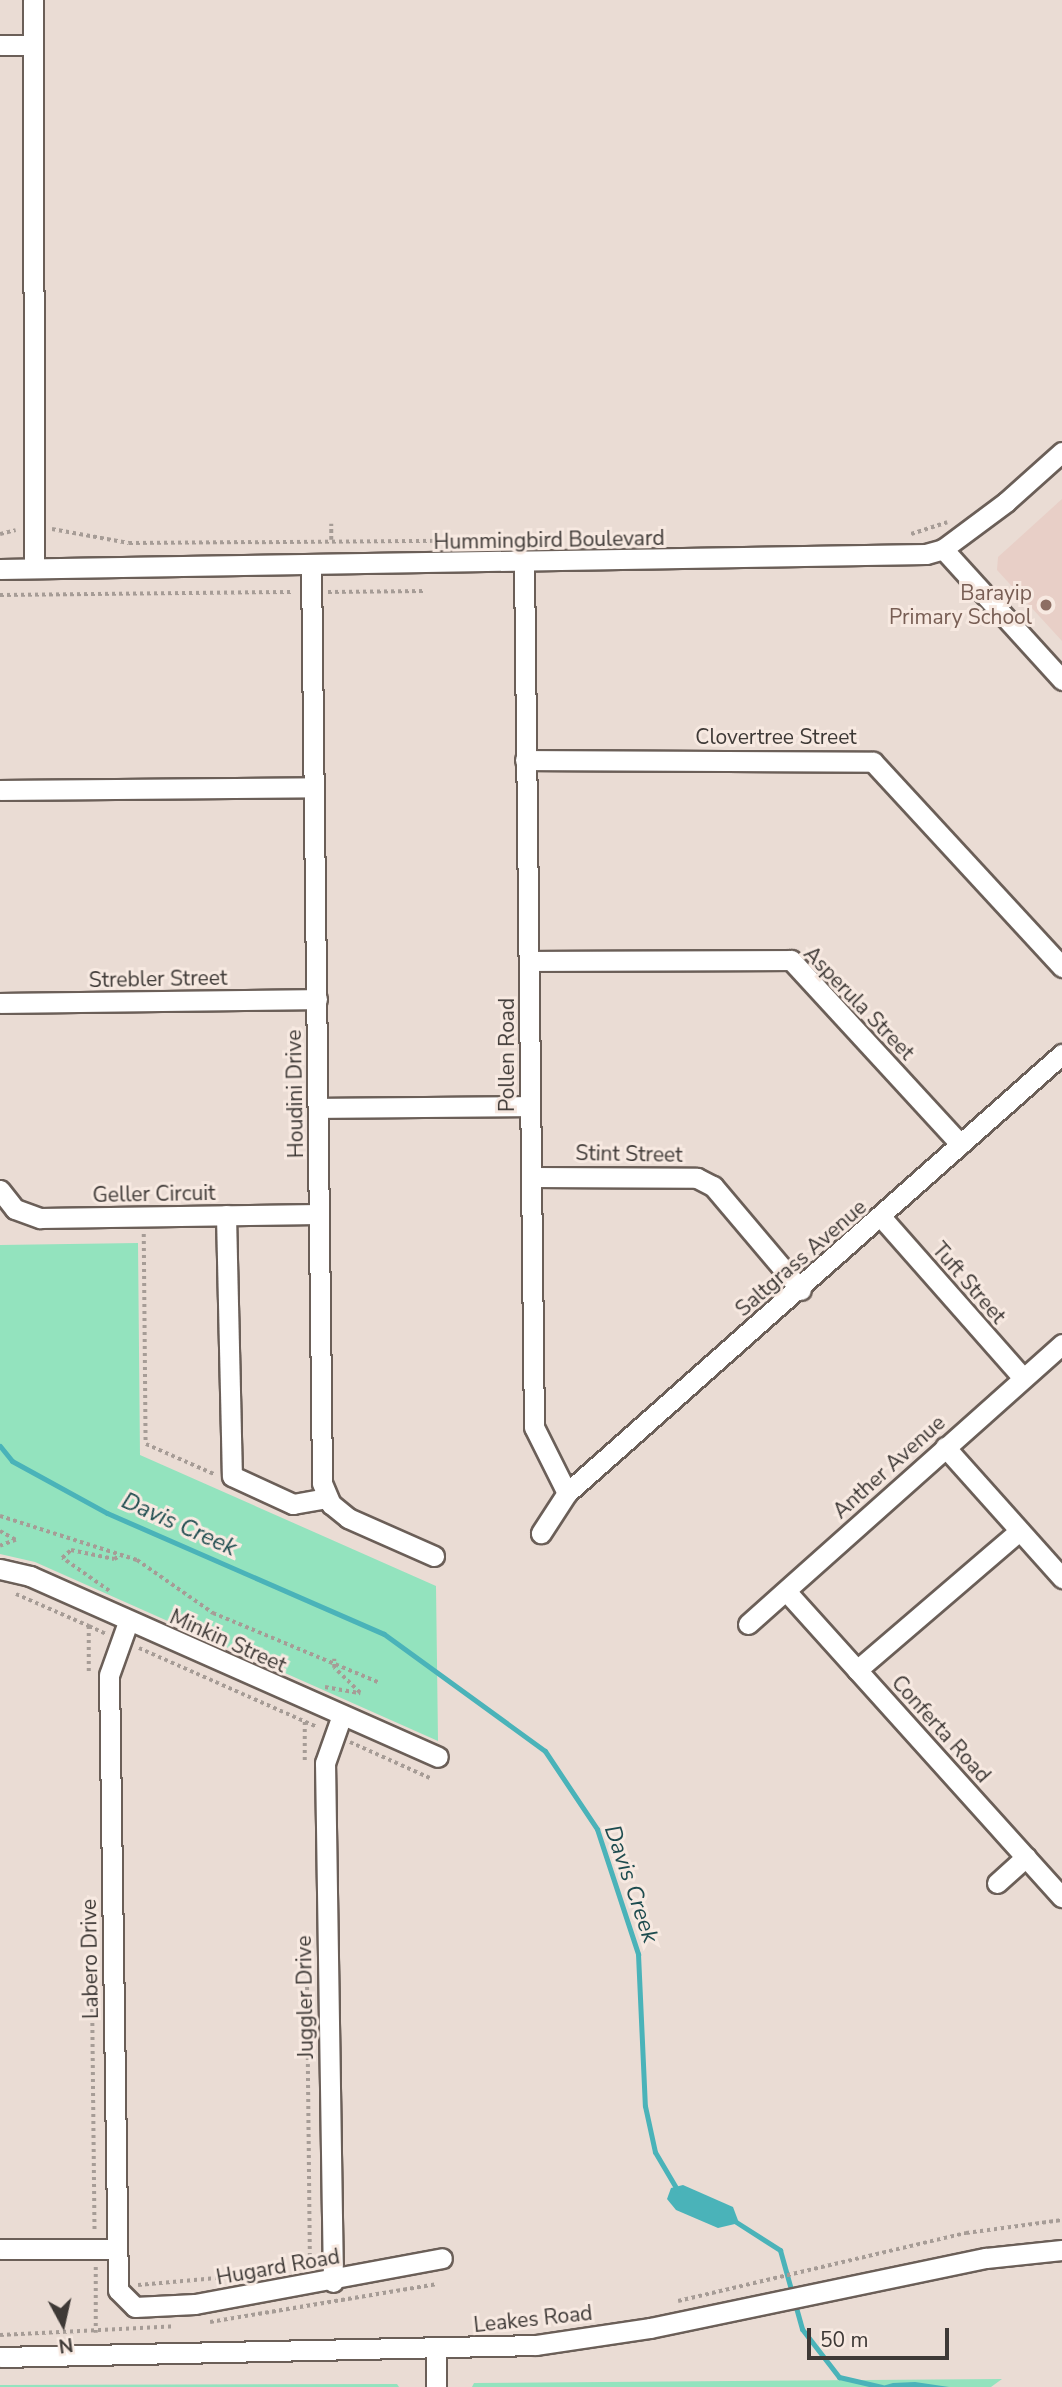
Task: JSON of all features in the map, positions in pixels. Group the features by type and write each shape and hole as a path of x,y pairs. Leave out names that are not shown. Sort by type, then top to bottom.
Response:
{"street":[{"path":"33,0 34,568"},
{"path":"0,45 33,45"},
{"path":"1062,452 943,549 1062,680"},
{"name":"Hummingbird Boulevard","path":"0,569 524,562 943,549"},
{"name":"Pollen Road","path":"524,562 534,1427 567,1493"},
{"name":"Houdini Drive","path":"310,565 301,592 313,787 319,1214 327,1498"},
{"name":"Clovertree Street","path":"525,760 873,762 1062,967"},
{"path":"0,790 313,787"},
{"name":"Asperula Street","path":"530,961 791,960 960,1144"},
{"name":"Strebler Street","path":"0,1003 317,999"},
{"name":"Saltgrass Avenue","path":"567,1493 801,1290 1062,1054"},
{"path":"318,1108 530,1106"},
{"name":"Stint Street","path":"532,1177 697,1178 713,1186 801,1290"},
{"name":"Geller Circuit","path":"0,1190 15,1209 40,1218 319,1214"},
{"path":"226,1215 228,1465 244,1485 293,1504 327,1498 348,1518 435,1556"},
{"name":"Tuft Street","path":"882,1218 1023,1378"},
{"name":"Anther Avenue","path":"748,1624 1062,1344"},
{"path":"945,1447 1062,1578"},
{"path":"541,1533 567,1493"},
{"path":"857,1670 1020,1531"},
{"name":"Minkin Street","path":"0,1569 100,1609 438,1757"},
{"name":"Conferta Road","path":"786,1591 1062,1897"},
{"name":"Labero Drive","path":"120,2292 116,2249 110,1675 118,1639 128,1622"},
{"name":"Juggler Drive","path":"333,2281 326,1763 342,1714"},
{"path":"997,1884 1026,1857"},
{"path":"0,2249 116,2249"},
{"name":"Leakes Road","path":"0,2357 436,2350 536,2345 833,2288 1062,2250"},
{"name":"Hugard Road","path":"120,2292 135,2307 195,2304 333,2281 442,2258"},
{"path":"436,2350 436,2387"}],"path":[{"path":"903,537 957,518"},
{"path":"54,529 129,543 534,540"},
{"path":"0,534 15,530"},
{"path":"0,596 425,591"},
{"path":"291,606 301,592"},
{"path":"143,1216 146,1444 211,1475 228,1465"},
{"path":"0,1516 122,1555 164,1573 213,1613 378,1682"},
{"path":"0,1531 16,1540 0,1546"},
{"path":"89,1682 90,1627 100,1609 106,1585 62,1558 71,1550 114,1559 122,1555"},
{"path":"11,1592 430,1779"},
{"path":"304,1722 305,1778"},
{"path":"350,1752 354,1744"},
{"path":"307,1944 310,2264"},
{"path":"92,1958 96,2333"},
{"path":"671,2303 742,2282 1062,2220"},
{"path":"297,2266 331,2260"},
{"path":"96,2285 120,2292 241,2275"}],"shaded area":[{"name":"Barayip Primary School","path":"1062,499 1062,641 997,570 998,557"}],"green space":[{"path":"138,1243 140,1455 436,1586 438,1741 35,1562 0,1554 0,1245"},
{"path":"1002,2379 991,2387 472,2387 474,2383"},
{"path":"397,2384 399,2387 0,2387 0,2385"}],"water":[{"path":"683,2185 733,2207 739,2223 718,2228 676,2210 667,2199 671,2188"},
{"path":"915,2382 949,2387 879,2387 893,2383"}],"waterway":[{"name":"Davis Creek","path":"0,1446 12,1461 107,1513 384,1634 545,1751 597,1829 638,1954 645,2106 655,2152 678,2191"},
{"name":"Davis Creek","path":"733,2220 780,2250 802,2329 839,2377 882,2387"}],"place":[{"name":"Barayip Primary School","path":"1046,605"}]}
